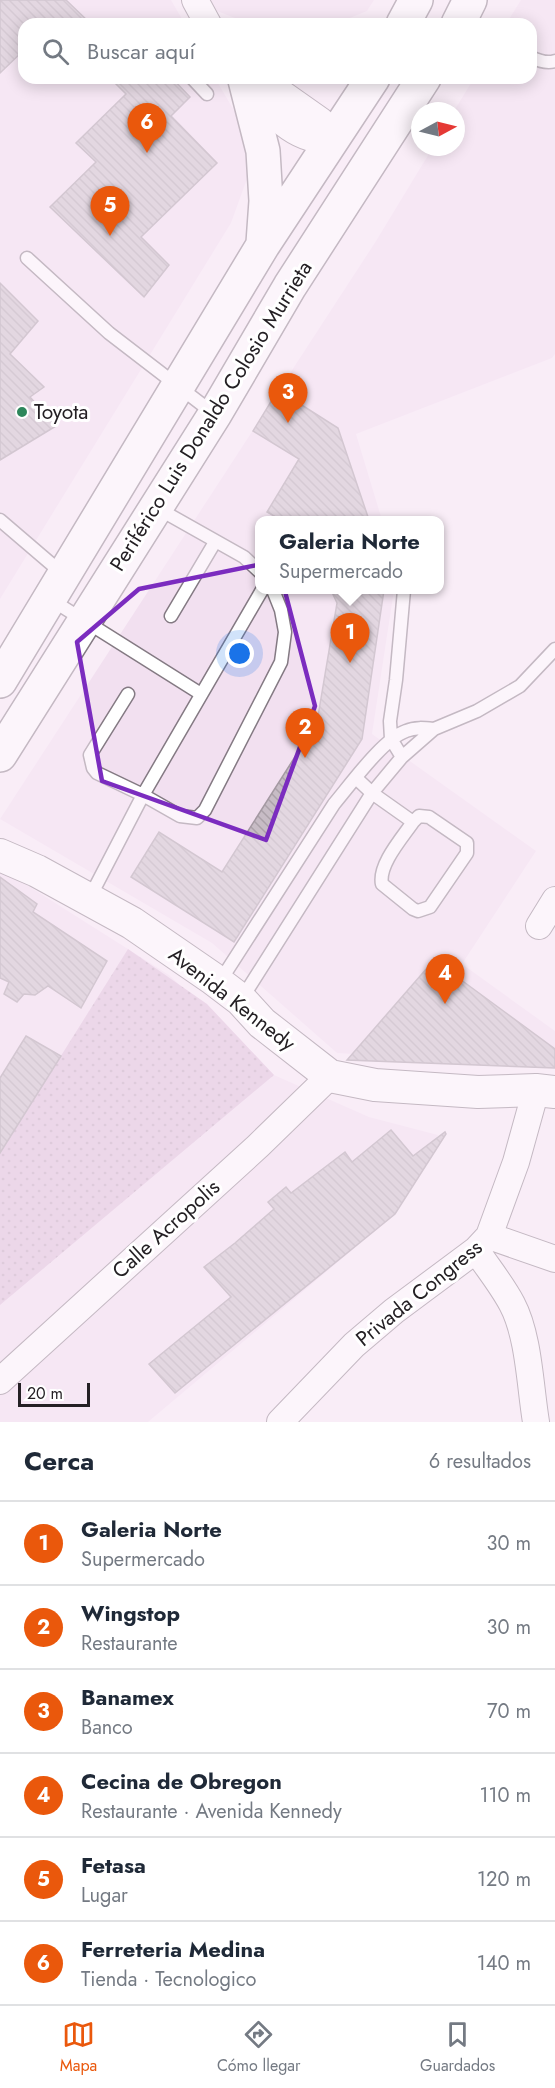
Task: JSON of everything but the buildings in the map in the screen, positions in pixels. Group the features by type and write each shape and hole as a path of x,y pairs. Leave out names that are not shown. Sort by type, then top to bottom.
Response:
{"main road":[{"path":"250,84 263,151 266,201 262,245"},
{"name":"Periférico Luis Donaldo Colosio Murrieta","path":"0,681 262,245 369,84"},
{"path":"290,286 285,271 288,252 293,237 322,185 330,140 358,120 394,84"},
{"name":"Periférico Luis Donaldo Colosio Murrieta","path":"0,755 215,414 290,286 420,84"}],"street":[{"path":"258,84 321,121 330,140"},
{"name":"Avenida Kennedy","path":"0,855 38,871 132,923 230,992 262,1023 330,1076 375,1085 478,1092 545,1100"},
{"path":"539,926 555,900"},
{"name":"Calle Acropolis","path":"0,1381 258,1146 330,1076"},
{"name":"Privada Congress","path":"280,1422 354,1345 482,1243 545,1100"},
{"path":"482,1243 555,1259"},
{"path":"482,1243 518,1320 524,1341 536,1422"}],"lane":[{"path":"537,59 544,62 555,61"},
{"path":"198,84 207,94"},
{"path":"27,258 109,333 215,414"},
{"path":"156,508 244,557 255,567"},
{"path":"0,520 85,620 201,694"},
{"path":"171,616 215,542"},
{"path":"88,900 143,795 260,594"},
{"path":"128,694 90,755 90,761 97,773 180,816 197,818 205,810 281,662 285,632 281,610 275,594"},
{"path":"402,757 391,739 390,721 404,594"},
{"path":"230,992 372,793 402,757 434,729 477,711 520,686 555,649"},
{"path":"230,992 334,804 391,739 405,731 417,728 434,729"},
{"path":"356,778 372,793 413,822"},
{"path":"419,816 429,817 466,843 468,848 467,853 429,907 418,911 381,884 380,878 383,867 413,822 419,816"}],"highlighted area":[{"path":"277,561 315,706 266,840 102,781 77,642 139,589"}],"shaded area":[{"path":"0,0 171,0 182,18 18,18 18,84 219,84 242,124 252,165 231,223 0,599"},
{"path":"207,0 374,0 367,11 350,18 235,18 212,9"},
{"path":"521,0 555,0 555,354 552,358 356,434 381,516 255,516 255,594 393,594 372,734 536,851 462,964 555,1031 555,1067 337,1053 212,943 0,819 376,241 428,156 465,156 465,102 459,102 470,84 537,84 537,18 510,18"},
{"path":"0,868 169,975 274,1075 369,1117 438,1135 395,1214 148,1422 0,1422"},
{"path":"128,949 207,1004 274,1075 0,1305 0,1153"}],"place":[{"name":"Ferreteria Medina","path":"147,153"},
{"name":"Fetasa","path":"110,236"},
{"name":"Toyota","path":"22,412"},
{"name":"Banamex","path":"288,423"},
{"name":"Galeria Norte","path":"350,663"},
{"name":"Wingstop","path":"305,758"},
{"name":"Cecina de Obregon","path":"445,1004"}]}
